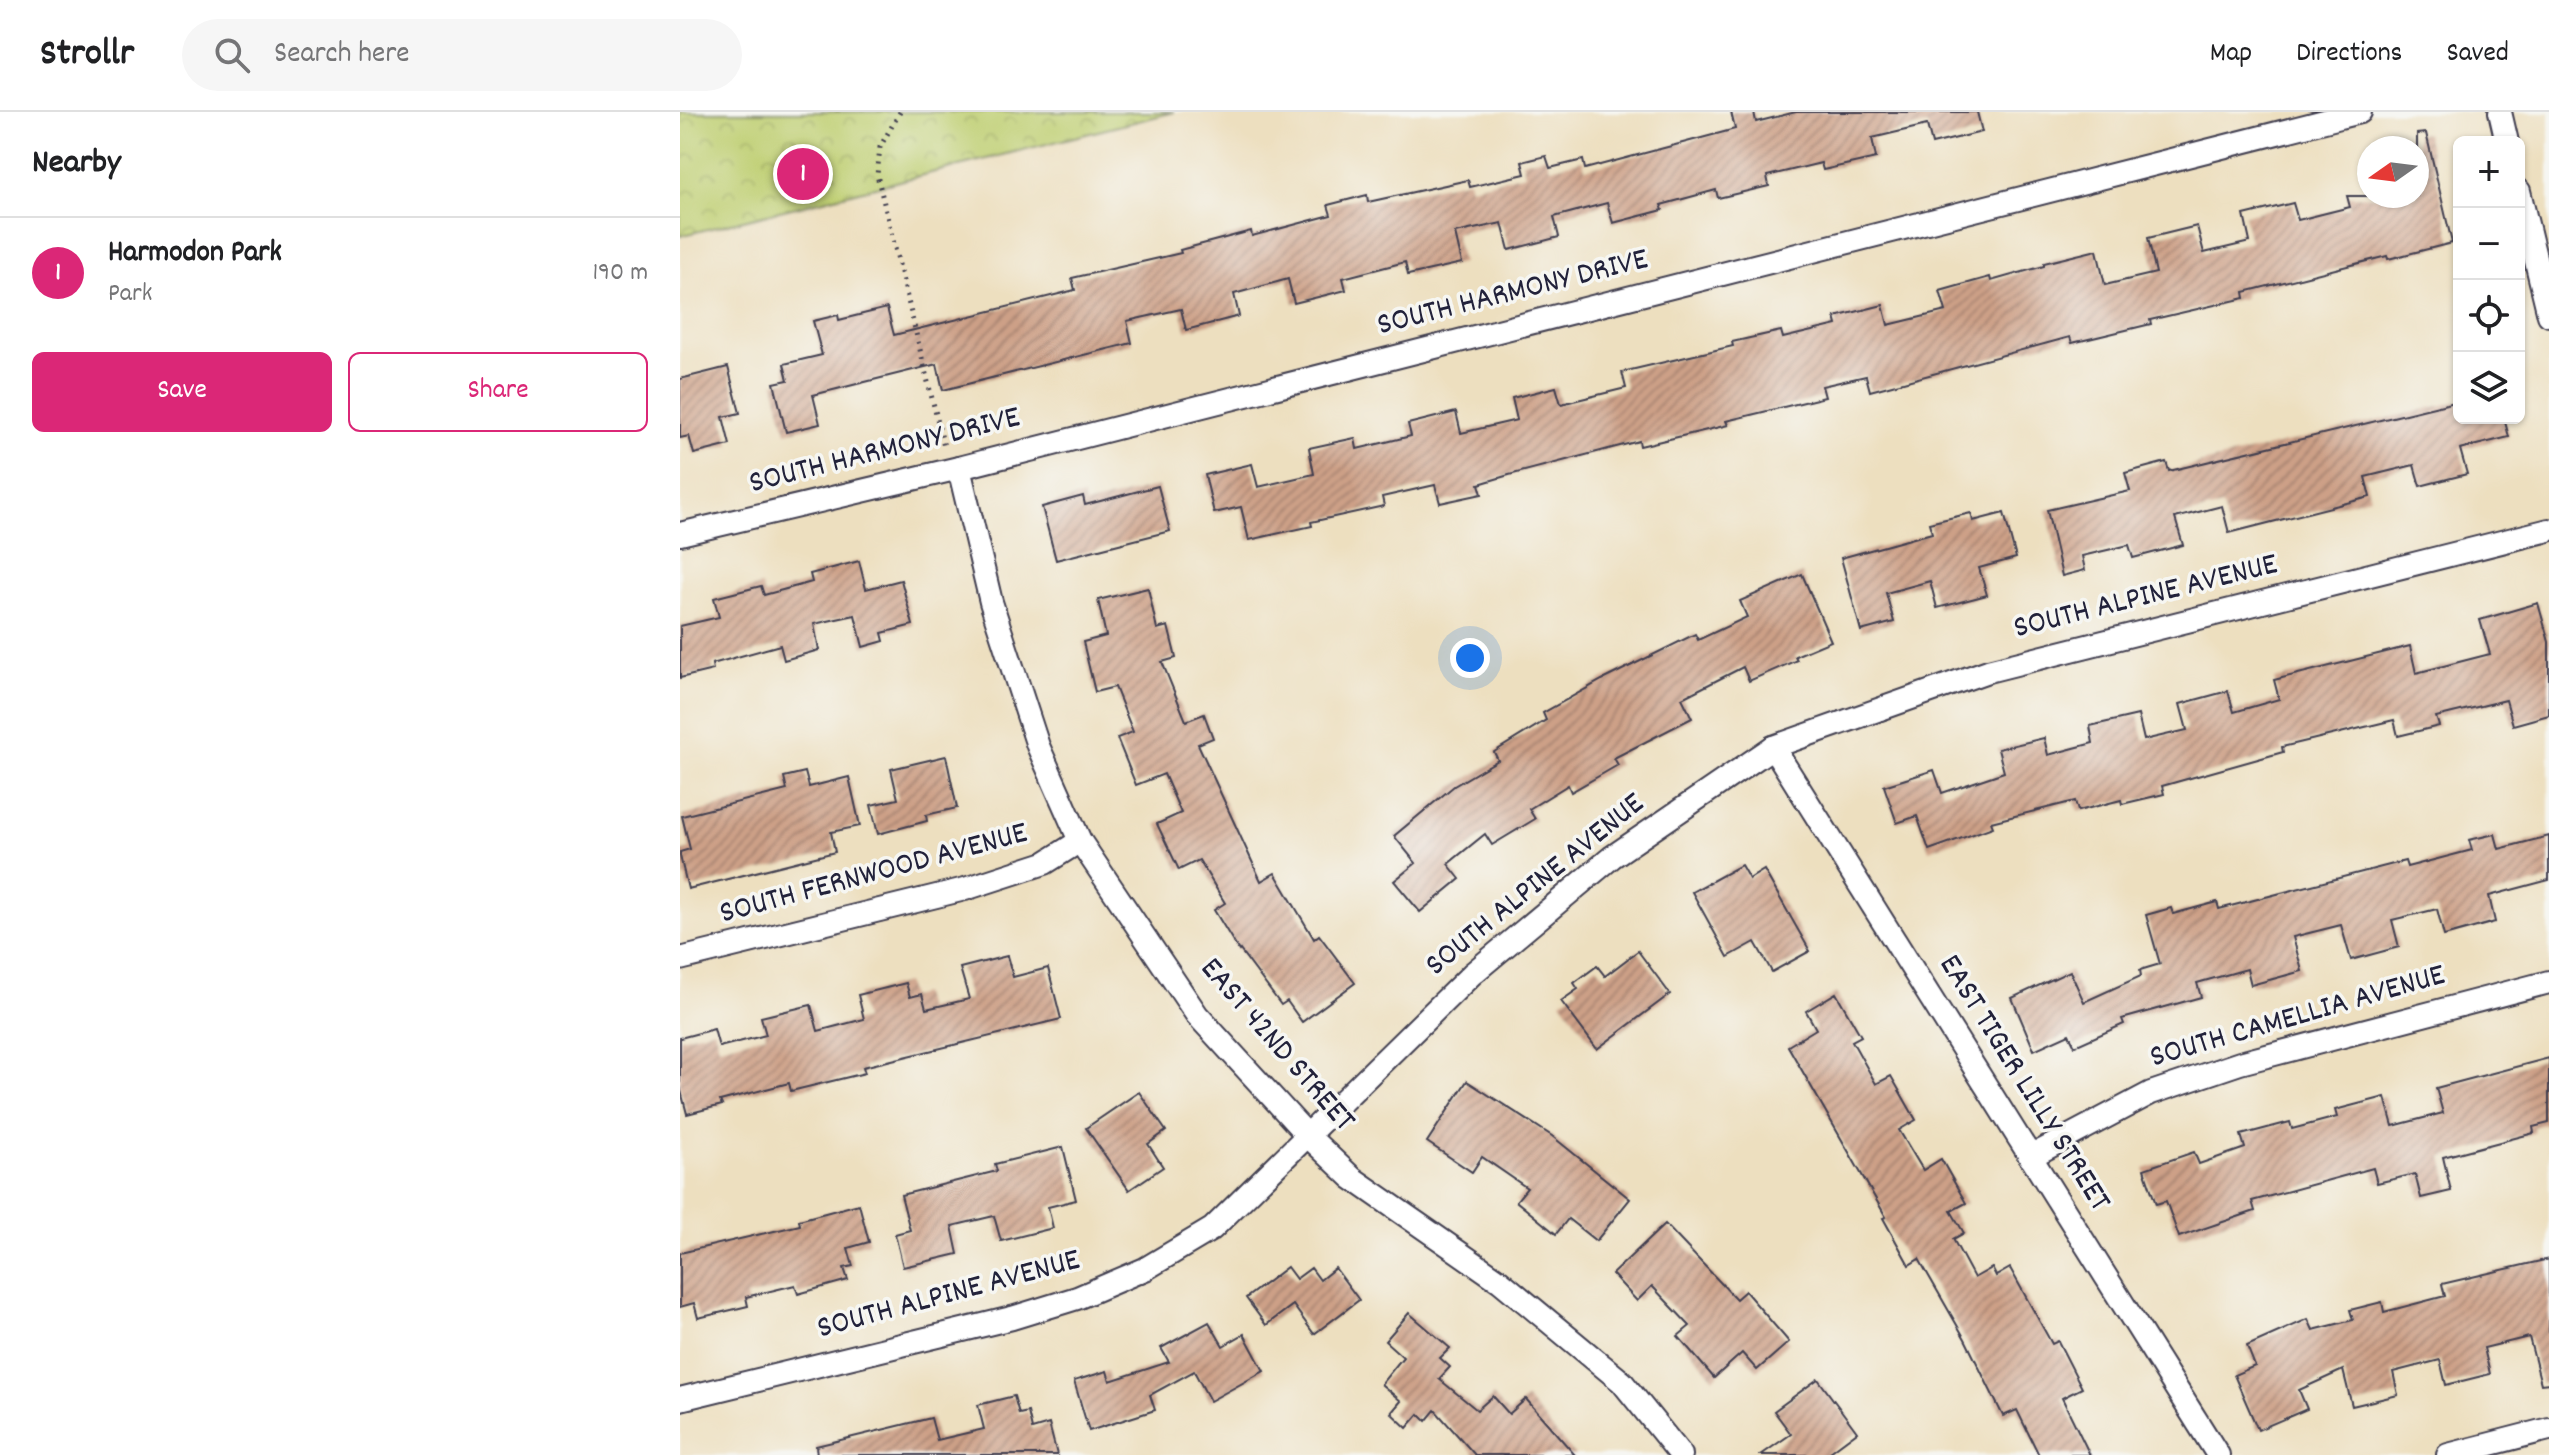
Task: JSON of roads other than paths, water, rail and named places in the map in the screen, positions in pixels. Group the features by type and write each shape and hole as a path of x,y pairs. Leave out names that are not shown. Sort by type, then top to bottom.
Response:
{"street":[{"name":"SOUTH HARMONY DRIVE","path":"680,534 959,468 2360,112"},
{"path":"2500,112 2506,136"},
{"path":"2523,208 2549,315"},
{"name":"EAST 42ND STREET","path":"959,468 991,602 1038,746 1080,841 1197,1015 1308,1136 1352,1178 1500,1281 1622,1382 1681,1455"},
{"name":"SOUTH ALPINE AVENUE","path":"680,1399 1012,1318 1077,1298 1145,1269 1212,1229 1472,974 1612,857 1773,747 1988,671 2549,530"},
{"name":"EAST TIGER LILLY STREET","path":"1773,747 2218,1455"},
{"name":"SOUTH FERNWOOD AVENUE","path":"680,959 965,889 1045,863 1080,841"},
{"name":"SOUTH CAMELLIA AVENUE","path":"2030,1157 2151,1093 2240,1063 2549,982"},
{"path":"2448,1455 2549,1429"}],"place":[{"name":"Harmodon Park","path":"803,174"}]}
